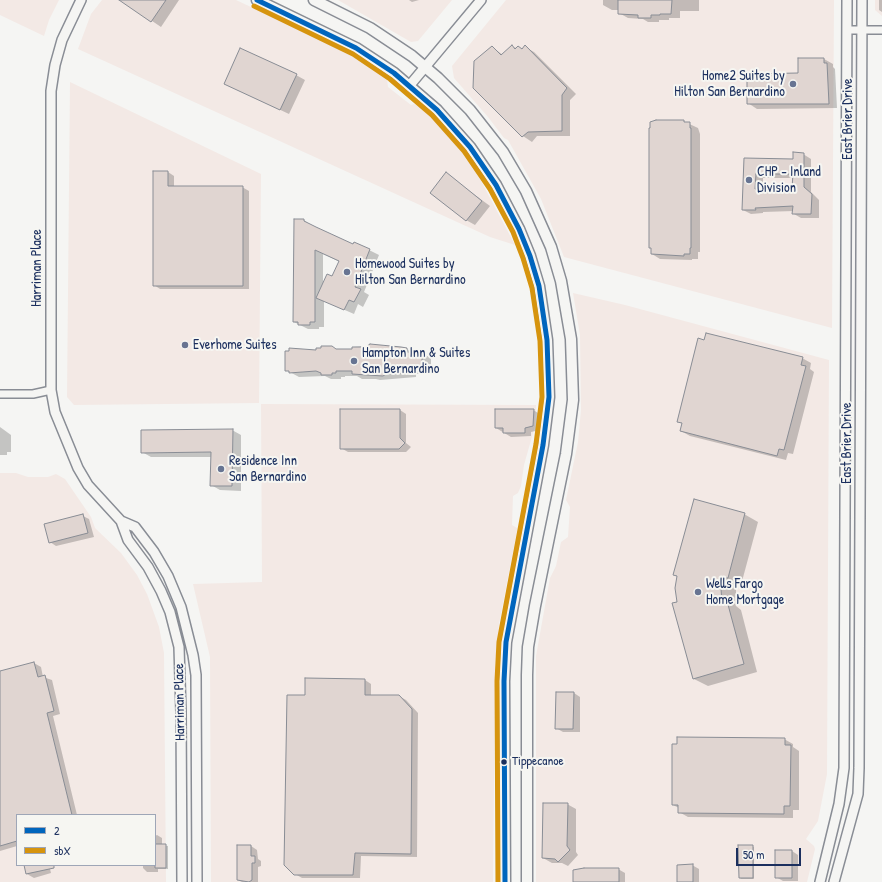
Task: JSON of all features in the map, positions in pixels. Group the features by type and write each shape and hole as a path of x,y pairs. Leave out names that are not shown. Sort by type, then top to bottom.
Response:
{"main road":[{"path":"257,0 356,48 410,85 437,110 461,137 486,170 507,205 530,256 539,286 547,340 549,397 545,434 506,642 504,681 505,882"},
{"path":"314,0 370,28 425,66 455,94 479,121 503,152 526,191 551,247 561,281 571,339 573,400 570,428 528,647 527,882"}],"street":[{"name":"Harriman Place","path":"81,0 62,40 55,65 51,91 51,390 55,412 78,468 88,485 121,521 128,540 148,567 161,591 172,618 179,647 182,781 182,882"},
{"path":"410,85 481,0"},
{"name":"East Brier Drive","path":"820,882 838,804 844,768 847,0"},
{"name":"East Brier Drive","path":"834,882 858,794 859,768 862,0"},
{"path":"848,30 882,30"},
{"path":"0,394 33,394 51,390"},
{"name":"Harriman Place","path":"121,521 135,527 168,576 181,607 193,655 196,675 197,882"}],"shaded area":[{"path":"0,0 59,0 49,20 44,36 0,15"},
{"path":"102,0 236,0 330,44 362,62 387,79 388,87 411,105 414,104 421,108 438,124 458,147 480,179 515,245 490,237 78,49 91,14"},
{"path":"338,0 452,0 418,41 411,42"},
{"path":"506,0 834,0 832,328 564,257 541,199 508,140 504,138 454,78 452,66"},
{"path":"875,0 882,0 882,16 875,10"},
{"path":"70,82 261,174 259,403 74,405 67,397"},
{"path":"573,293 625,305 829,360 827,774 818,821 806,839 814,846 815,849 807,882 536,882 536,656 550,578 556,566 561,542 568,537 570,507 566,500 578,442 581,410 580,335"},
{"path":"261,404 536,405 535,426 524,465 521,486 518,493 513,496 512,525 517,528 517,531 499,624 495,666 493,882 211,882 210,657 193,584 262,582"},
{"path":"0,473 16,473 28,477 48,477 56,474 65,479 91,517 95,528 121,553 137,575 147,594 159,627 164,653 166,882 0,882"}],"building":[{"path":"119,0 166,0 151,22"},
{"path":"618,0 672,0 671,14 651,15 651,18 638,18 638,15 618,14"},
{"path":"512,45 515,49 518,46 522,49 525,45 567,88 562,95 562,131 528,132 522,137 473,88 474,61 492,46 501,55"},
{"path":"240,48 297,74 280,110 224,84"},
{"path":"798,58 824,58 824,63 827,63 829,104 747,104 747,74 798,73"},
{"path":"656,120 684,120 684,122 690,122 691,248 690,254 684,254 684,256 651,254 651,248 649,248 649,128 650,122"},
{"name":"CHP - Inland Division","path":"793,152 804,153 804,187 812,194 811,214 792,214 793,206 742,210 744,158 793,159","holes":["756,174 793,174 792,188 755,189"]},
{"path":"153,171 168,171 168,186 243,186 243,286 153,286"},
{"path":"446,172 482,201 466,221 430,193"},
{"name":"Homewood Suites by Hilton San Bernardino","path":"294,219 304,219 304,221 353,244 354,242 370,249 355,287 361,289 354,302 349,300 344,310 316,298 327,274 332,276 339,261 315,250 315,322 310,322 310,325 298,325 298,322 293,322"},
{"path":"706,333 803,357 801,365 806,366 784,450 779,449 777,456 680,431 682,423 677,422 698,338 704,340"},
{"name":"Hampton Inn & Suites San Bernardino","path":"370,344 407,348 407,352 422,352 422,369 407,369 407,373 386,374 383,376 352,374 352,371 336,371 336,373 332,373 332,375 321,375 321,373 316,371 289,373 289,371 285,371 285,351 289,351 289,348 316,350 316,348 321,348 321,346 332,346 336,349 352,349 352,347 366,347"},
{"path":"340,409 400,409 400,438 405,443 399,449 340,449"},
{"path":"495,409 534,409 533,426 525,428 525,433 503,433 503,428 495,428"},
{"name":"Residence Inn San Bernardino","path":"233,429 232,486 210,486 211,452 141,453 141,430"},
{"name":"Wells Fargo Home Mortgage","path":"694,499 745,513 728,578 722,578 721,589 722,602 727,601 744,664 693,679 672,603 677,602 675,588 677,576 673,575"},
{"path":"83,514 88,533 49,543 44,524"},
{"path":"34,662 38,677 45,675 54,711 47,713 72,814 16,814 16,841 0,846 0,671"},
{"path":"305,678 365,679 365,695 399,695 412,709 411,854 355,853 353,875 294,875 284,865 287,695 305,695"},
{"path":"556,692 574,692 573,729 555,729"},
{"path":"677,737 785,738 785,745 791,745 790,806 784,806 784,814 678,813 678,805 672,805 672,744 677,744"},
{"path":"543,803 568,803 567,846 570,850 558,862 555,859 542,858"},
{"path":"156,844 166,844 166,868 155,868"},
{"path":"237,845 251,845 251,856 255,856 255,863 252,863 252,880 249,882 237,880"},
{"path":"738,845 753,845 753,878 739,878"},
{"path":"775,850 792,850 792,878 775,878"},
{"path":"693,864 693,882 677,882 677,865"},
{"path":"24,866 54,866 54,868 26,874"},
{"path":"584,868 619,868 619,882 573,882 573,870"}],"transit line":[{"name":"2","path":"257,0 356,48 394,73 437,110 470,147 496,185 519,229 530,256 539,286 547,340 549,397 543,445 506,642 504,681 505,882"},
{"name":"sbX","path":"254,6 353,54 390,79 432,115 464,151 490,189 513,232 532,288 540,341 542,397 536,444 499,642 497,681 498,882"}],"place":[{"name":"Home2 Suites by Hilton San Bernardino","path":"793,84"},
{"name":"CHP - Inland Division","path":"749,180"},
{"name":"Homewood Suites by Hilton San Bernardino","path":"347,272"},
{"name":"Everhome Suites","path":"185,345"},
{"name":"Hampton Inn & Suites San Bernardino","path":"354,361"},
{"name":"Residence Inn San Bernardino","path":"221,469"},
{"name":"Wells Fargo Home Mortgage","path":"698,592"},
{"name":"Tippecanoe","path":"504,762"}]}
